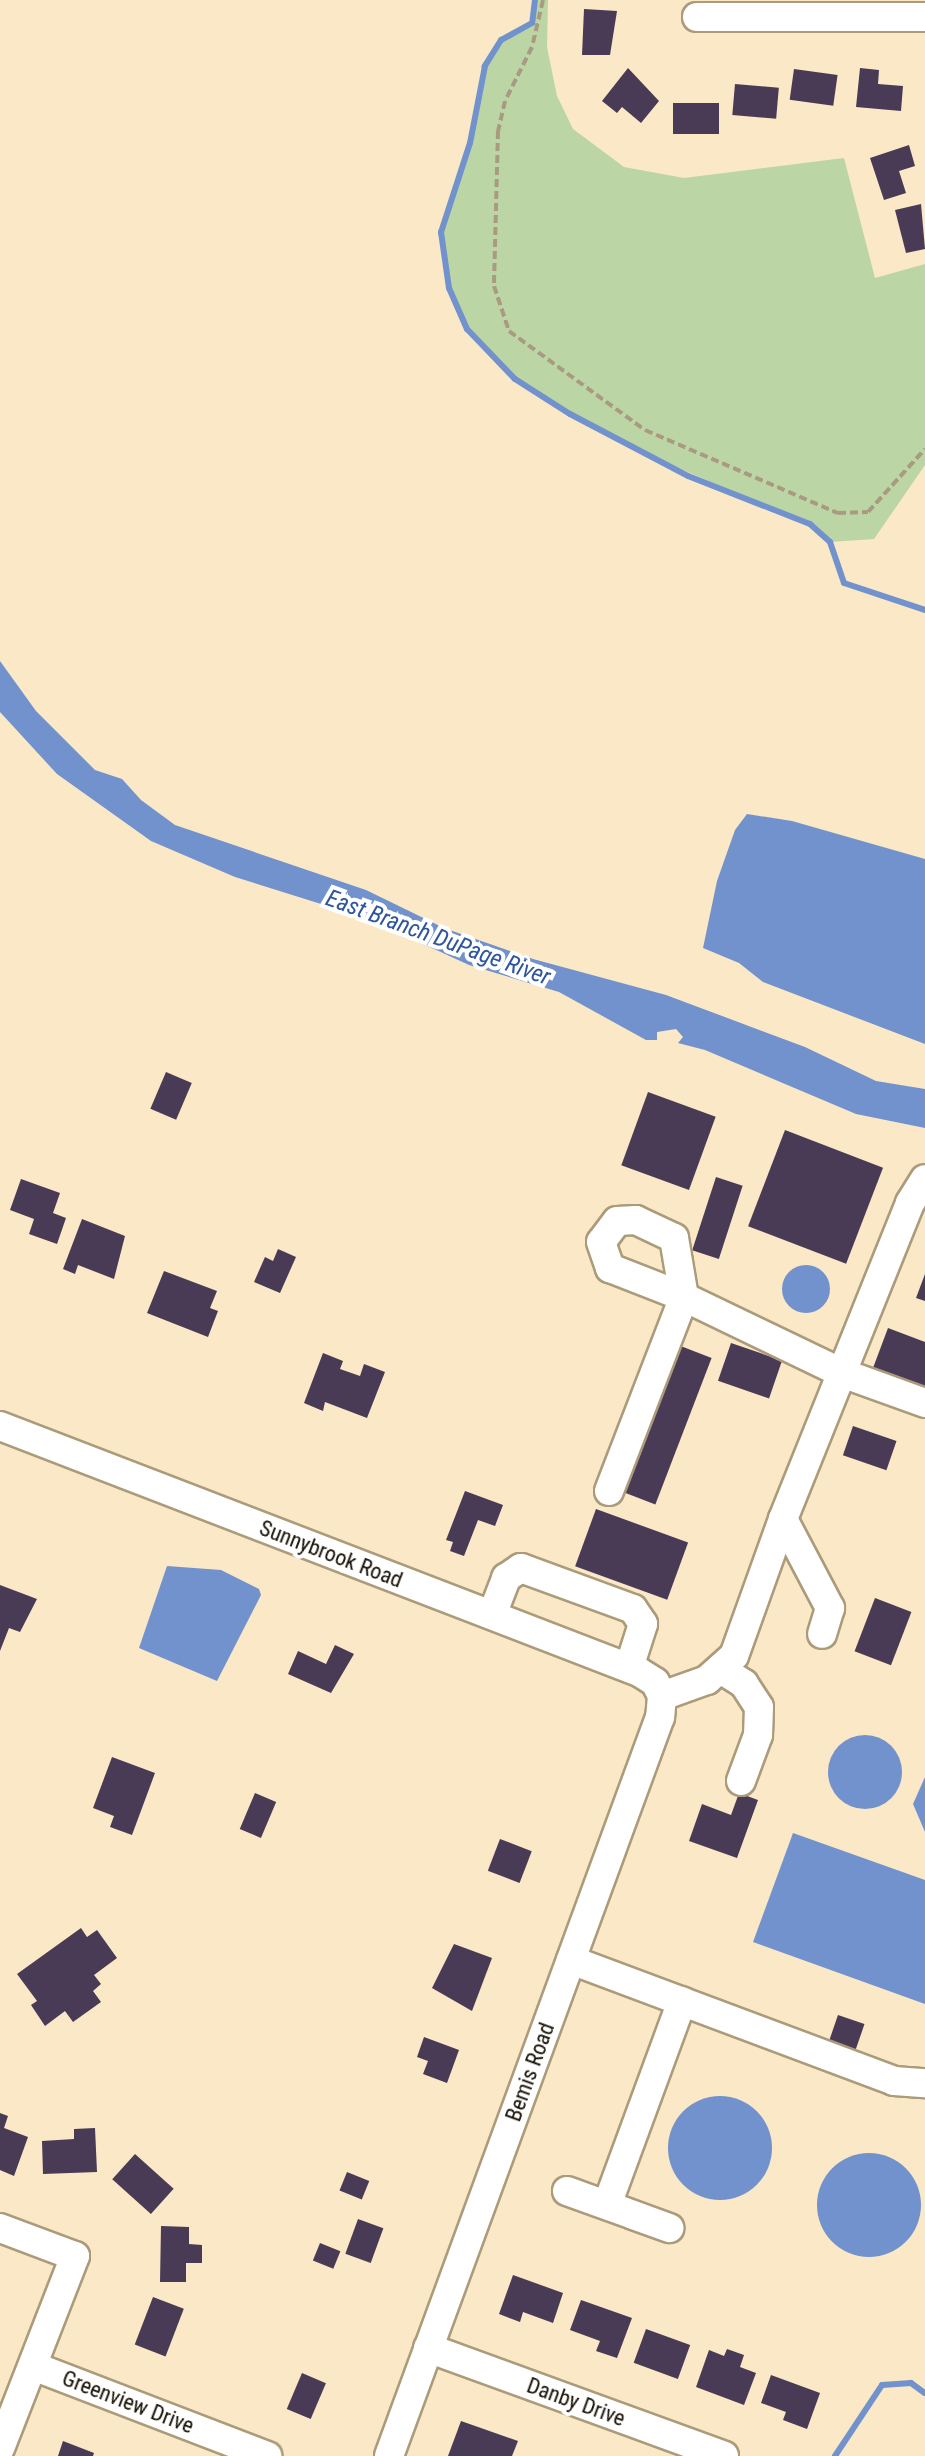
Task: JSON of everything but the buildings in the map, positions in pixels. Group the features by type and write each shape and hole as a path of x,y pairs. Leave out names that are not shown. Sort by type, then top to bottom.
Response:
{"street":[{"path":"697,17 925,17"},
{"path":"660,1692 722,1670 742,1640 783,1519 916,1189 925,1179"},
{"path":"609,1491 684,1297 842,1373 925,1403"},
{"name":"Sunnybrook Road","path":"0,1426 629,1668 660,1692"},
{"path":"783,1519 830,1608 822,1634"},
{"path":"492,1615 506,1578 521,1568 633,1609 643,1624 629,1668"},
{"path":"722,1670 744,1684 759,1707 758,1735 741,1781"},
{"name":"Bemis Road","path":"389,2456 660,1717 660,1692"},
{"path":"571,1960 894,2081 925,2083"},
{"path":"607,2205 682,2001"},
{"path":"567,2191 669,2228"},
{"path":"0,2228 75,2256 0,2448"},
{"name":"Danby Drive","path":"428,2348 724,2456"},
{"name":"Greenview Drive","path":"33,2366 267,2456"}],"path":[{"path":"543,0 532,47 505,101 498,131 494,286 509,331 645,430 838,513 868,512 925,449"}],"green space":[{"path":"535,0 548,0 547,47 557,96 573,129 624,167 684,178 844,158 875,278 925,264 925,465 874,539 830,542 810,524 629,447 515,379 467,329 449,288 441,232 470,143 485,66 501,40 532,23"}],"water":[{"name":"East Branch DuPage River","path":"0,661 36,711 95,770 122,779 141,800 175,825 366,890 444,928 533,959 666,995 805,1047 876,1081 925,1089 925,1128 856,1114 705,1050 678,1043 683,1037 676,1029 657,1032 657,1040 646,1040 559,992 469,965 369,919 235,877 151,841 57,774 0,712"},
{"path":"747,814 792,821 925,859 925,1044 763,982 739,963 703,948 717,881 735,830"},
{"path":"806,1265 815,1266 823,1272 829,1280 829,1298 823,1306 815,1312 806,1313 797,1312 789,1306 783,1298 782,1289 783,1280 789,1272 797,1266"},
{"path":"167,1566 221,1570 259,1589 261,1595 217,1681 139,1648"},
{"path":"858,1735 872,1735 886,1741 896,1751 902,1772 896,1793 886,1803 872,1809 858,1809 844,1803 834,1793 828,1779 828,1765 834,1751 844,1741"},
{"path":"925,1777 925,1832 913,1804"},
{"path":"793,1833 925,1880 925,2004 753,1942"},
{"path":"720,2096 740,2100 757,2111 768,2128 772,2148 768,2168 757,2185 740,2196 720,2200 700,2196 683,2185 672,2168 668,2148 672,2128 683,2111 700,2100"},
{"path":"869,2153 889,2157 906,2168 917,2185 921,2205 917,2225 906,2242 889,2253 869,2257 849,2253 832,2242 821,2225 817,2205 821,2185 832,2168 849,2157"}],"waterway":[{"path":"535,0 532,23 501,40 485,66 470,143 441,232 449,288 467,329 515,379 570,414 688,476 810,524 830,542 844,583 925,610"},
{"path":"835,2456 882,2385 911,2383 925,2393"}]}
